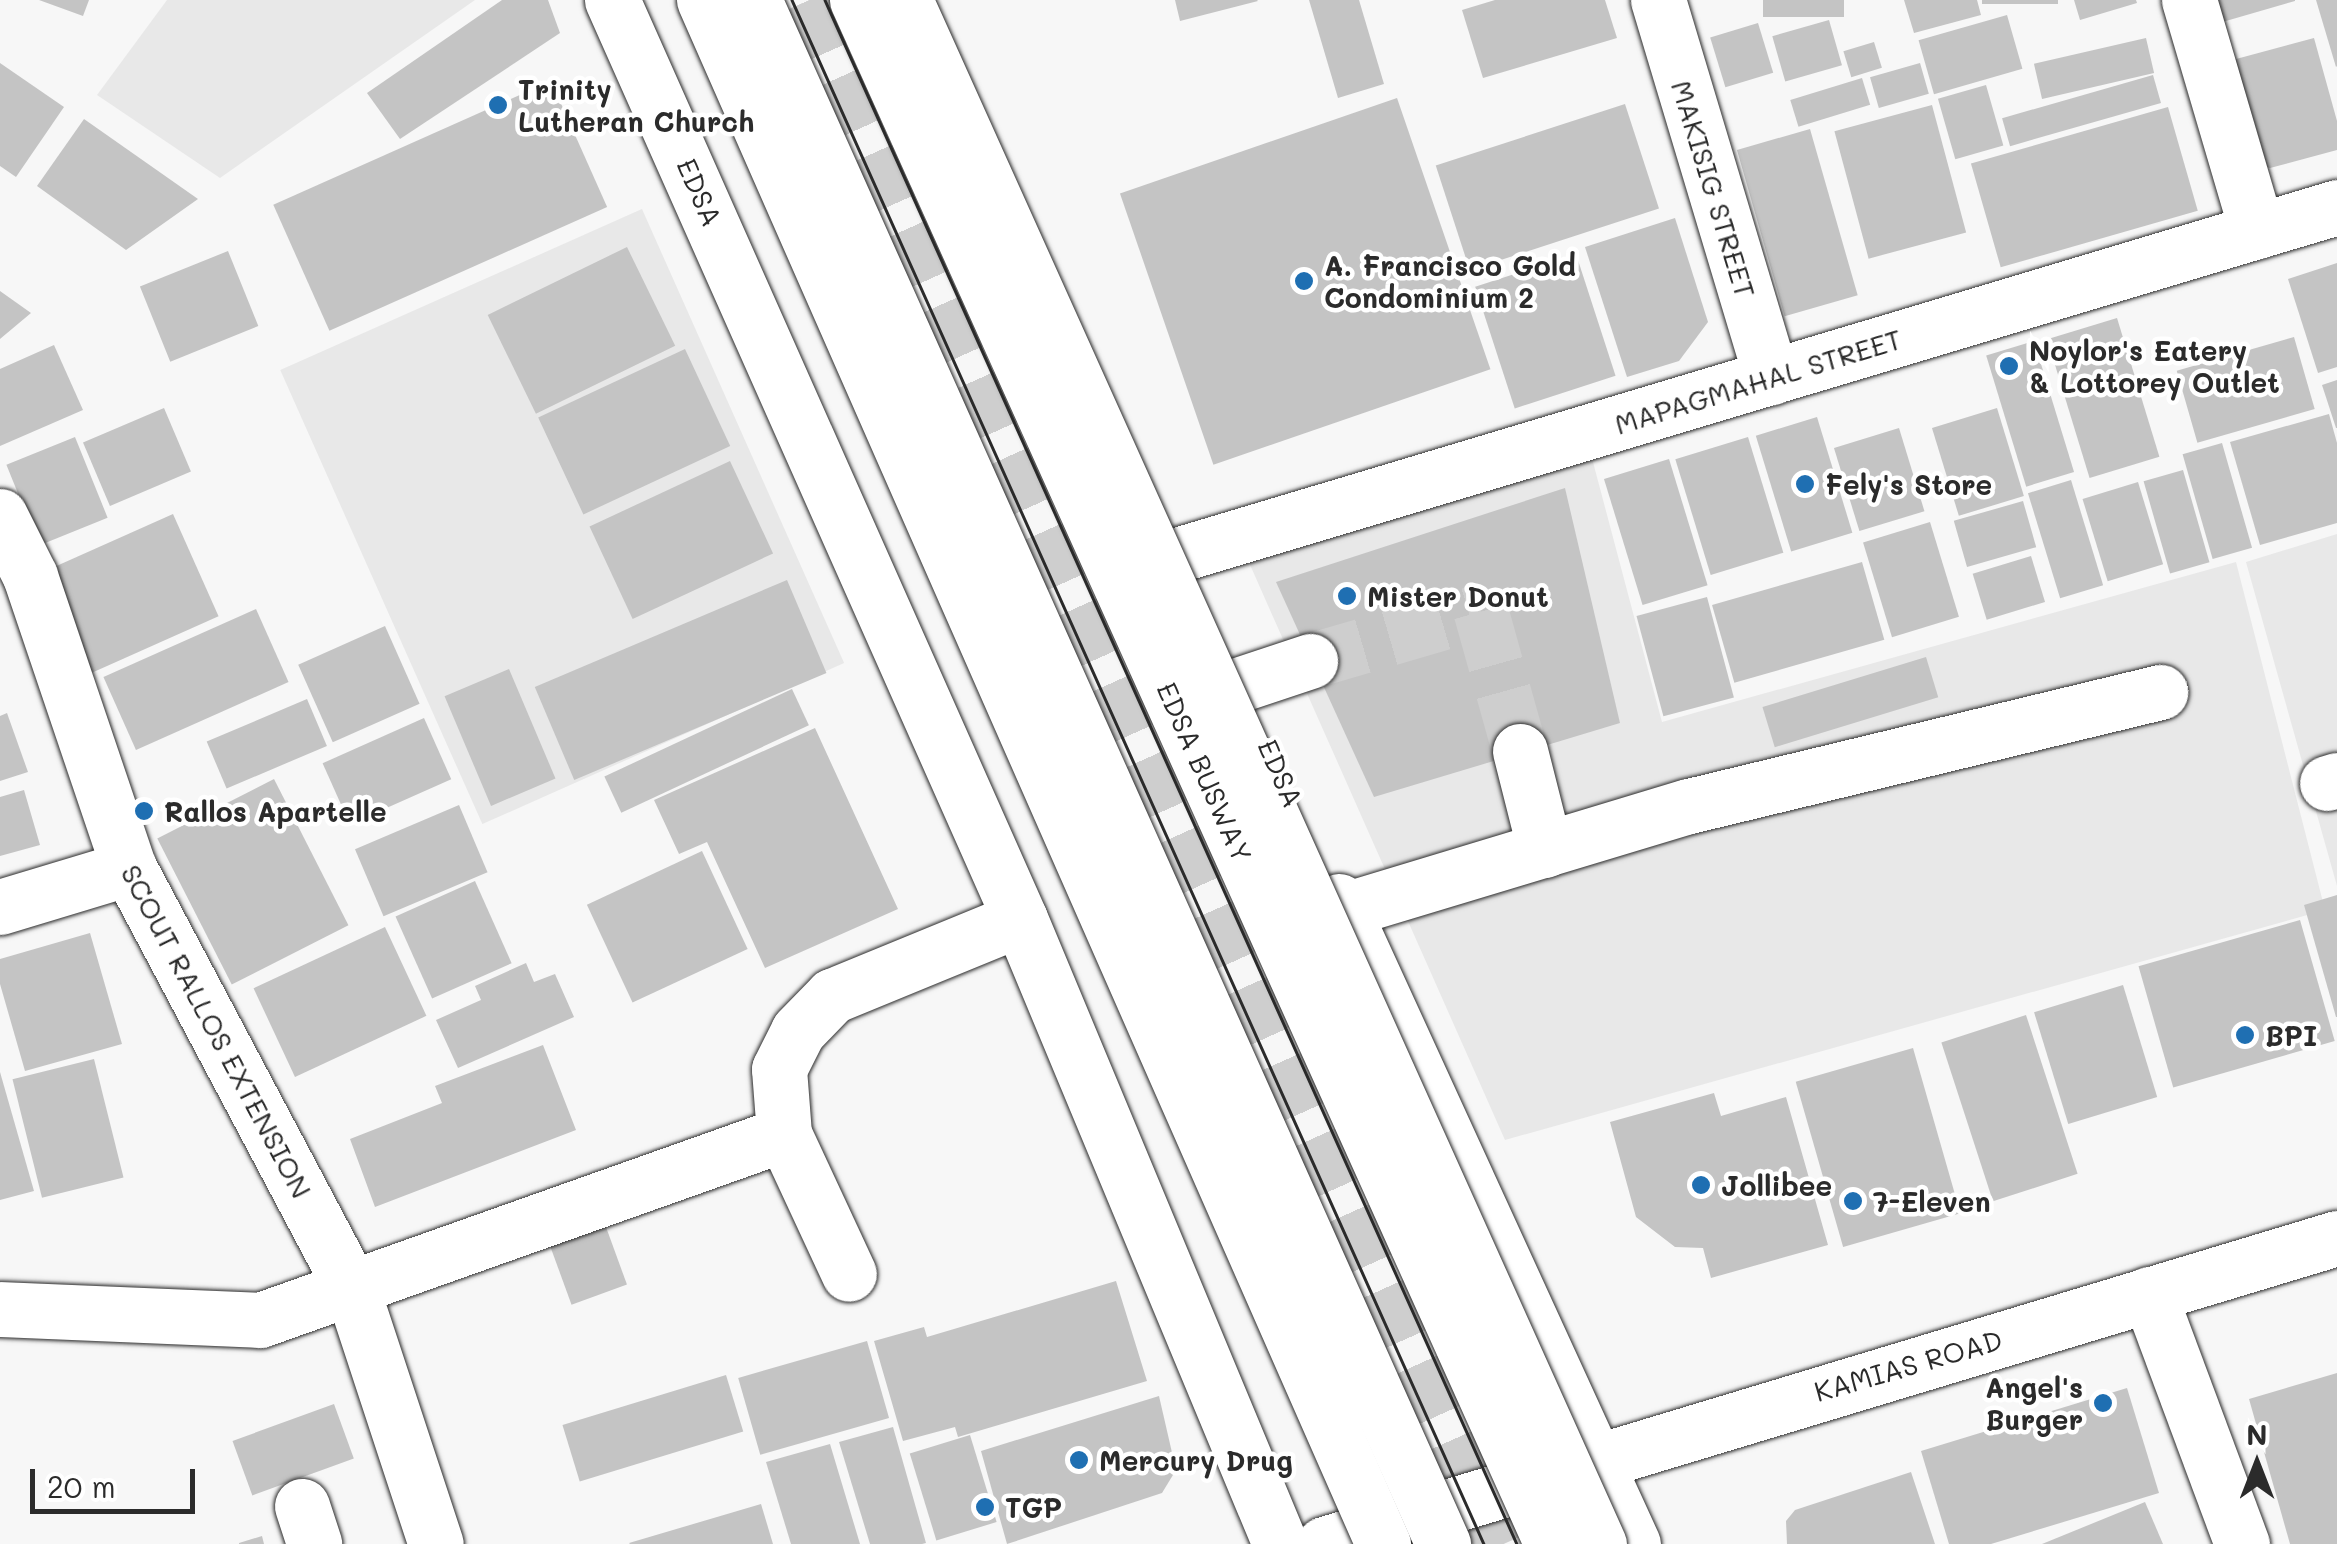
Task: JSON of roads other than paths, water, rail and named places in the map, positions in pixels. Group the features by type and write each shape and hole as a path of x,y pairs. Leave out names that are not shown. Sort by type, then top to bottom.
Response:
{"main road":[{"name":"EDSA","path":"612,0 1020,918 1280,1544"},
{"path":"704,0 1383,1544"},
{"path":"754,0 1443,1544"},
{"name":"EDSA BUSWAY","path":"858,0 1552,1544"},
{"name":"EDSA","path":"905,0 1599,1544"},
{"name":"EDSA","path":"933,0 1180,554 1633,1544"},
{"name":"MAKISIG STREET","path":"1658,0 1771,378"},
{"path":"2190,0 2258,231"},
{"name":"MAPAGMAHAL STREET","path":"1180,554 2337,208"},
{"name":"SCOUT RALLOS EXTENSION","path":"0,516 30,576 129,868 352,1289 436,1544"},
{"path":"1241,684 1310,661"},
{"path":"1344,910 1689,806 2160,692"},
{"path":"1520,751 1545,850"},
{"path":"0,906 129,868"},
{"path":"849,1274 784,1134 779,1069 798,1031 832,996 1020,918"},
{"path":"0,1310 260,1320 784,1134"},
{"name":"KAMIAS ROAD","path":"1324,1544 1594,1458 2337,1238"},
{"path":"2149,1294 2242,1544"}],"tunnel":[{"path":"808,0 1503,1544"},
{"path":"1310,661 1481,611 1520,751"}],"tram line":[{"path":"792,0 1484,1544"},
{"path":"825,0 1517,1544"}],"place":[{"name":"Trinity Lutheran Church","path":"498,105"},
{"name":"A. Francisco Gold Condominium 2","path":"1304,281"},
{"name":"Noylor's Eatery & Lottorey Outlet","path":"2009,366"},
{"name":"Fely's Store","path":"1805,484"},
{"name":"Mister Donut","path":"1347,596"},
{"name":"Rallos Apartelle","path":"144,811"},
{"name":"BPI","path":"2245,1035"},
{"name":"Jollibee","path":"1701,1185"},
{"name":"7-Eleven","path":"1853,1201"},
{"name":"Angel's Burger","path":"2103,1403"},
{"name":"Mercury Drug","path":"1079,1460"},
{"name":"TGP","path":"985,1507"}]}
